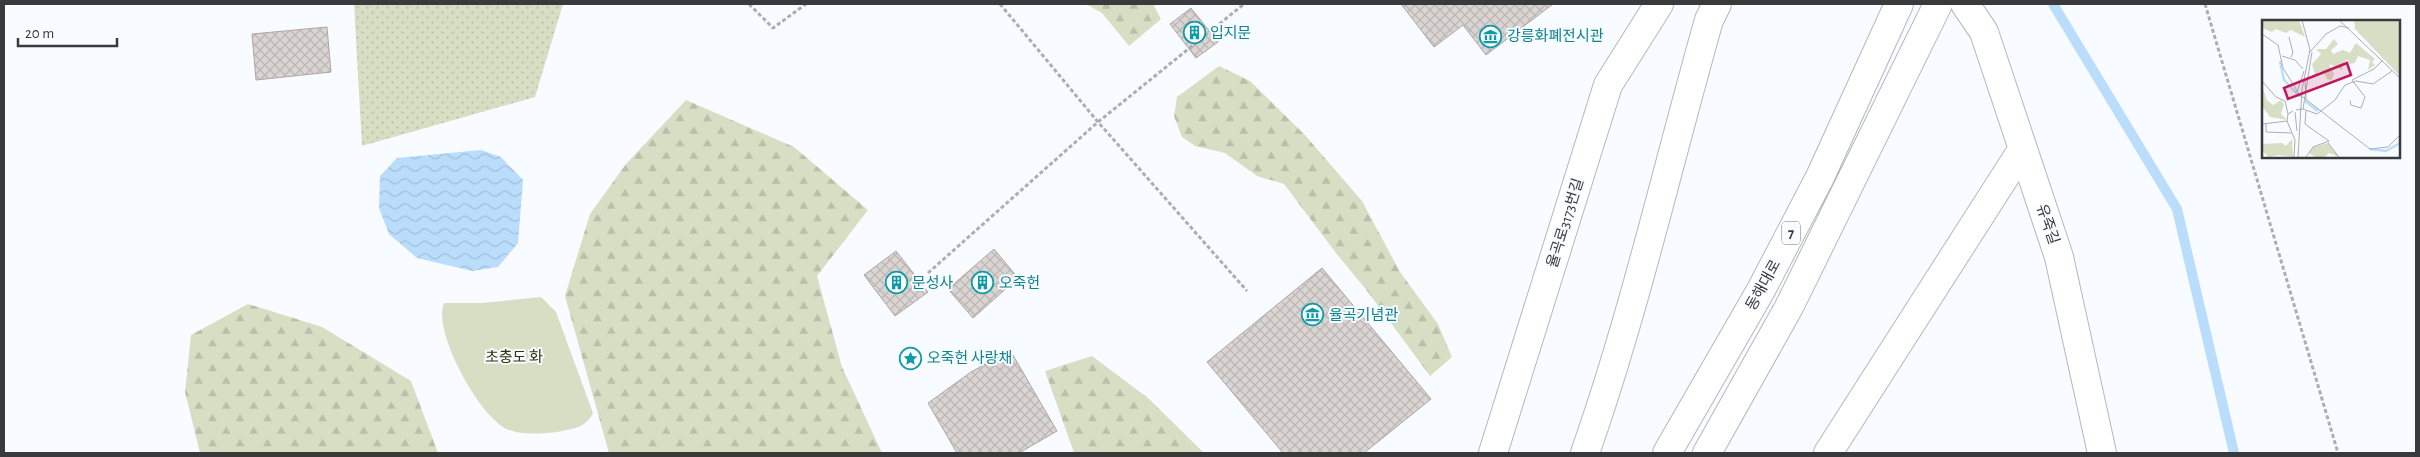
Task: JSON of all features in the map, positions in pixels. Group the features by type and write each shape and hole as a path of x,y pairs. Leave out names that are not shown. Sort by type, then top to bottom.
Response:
{"main road":[{"name":"율곡로3173번길","path":"1494,453 1608,85 1659,4"},
{"path":"1585,453 1628,320 1679,126 1709,20 1717,4"},
{"name":"동해대로","path":"1667,453 1761,290 1820,177 1899,4"},
{"name":"7","path":"1707,453 1789,307 1938,4"},
{"name":"유죽길","path":"1965,4 1984,32 2059,257 2102,453"},
{"path":"1828,453 2022,150"}],"path":[{"path":"748,4 773,28 806,4"},
{"path":"1000,4 1098,122 1247,291"},
{"path":"928,273 1098,122 1244,4"},
{"path":"2205,4 2338,453"}],"green space":[{"path":"354,4 563,4 535,97 362,146"},
{"path":"1086,4 1156,4 1154,6 1161,19 1129,46 1102,13"},
{"path":"1219,66 1250,81 1304,134 1362,201 1400,272 1438,324 1452,357 1430,376 1284,184 1257,176 1225,153 1195,146 1182,137 1174,116 1177,97"},
{"path":"686,100 794,147 868,210 817,276 842,367 882,453 609,453 565,296 590,214 626,164"},
{"name":"초충도 화","path":"541,297 556,312 593,413 584,424 572,429 543,433 514,432 497,423 485,409 461,373 445,333 442,316 444,303 482,303"},
{"path":"248,304 322,327 411,381 438,453 200,453 185,392 191,335"},
{"path":"1092,356 1148,398 1204,453 1074,453 1045,371"}],"water":[{"path":"481,150 501,157 523,180 518,243 498,267 472,271 417,258 389,234 379,208 380,176 397,158"}],"building":[{"name":"강릉화폐전시관","path":"1401,4 1553,4 1486,55 1463,25 1434,47"},
{"name":"입지문","path":"1191,8 1218,42 1196,58 1170,24"},
{"path":"327,27 331,72 256,80 252,34"},
{"name":"오죽헌","path":"994,249 1018,278 973,318 948,289"},
{"name":"문성사","path":"896,251 928,292 895,316 864,275"},
{"name":"율곡기념관","path":"1322,268 1431,399 1364,453 1283,453 1207,362"},
{"path":"1010,350 1057,431 1019,453 957,453 928,403 971,372"}],"waterway":[{"path":"2053,4 2177,209 2234,453"}],"place":[{"name":"입지문","path":"1194,33"},
{"name":"강릉화폐전시관","path":"1491,36"},
{"name":"문성사","path":"896,283"},
{"name":"오죽헌","path":"983,283"},
{"name":"율곡기념관","path":"1313,315"},
{"name":"오죽헌 사랑채","path":"911,358"}]}
